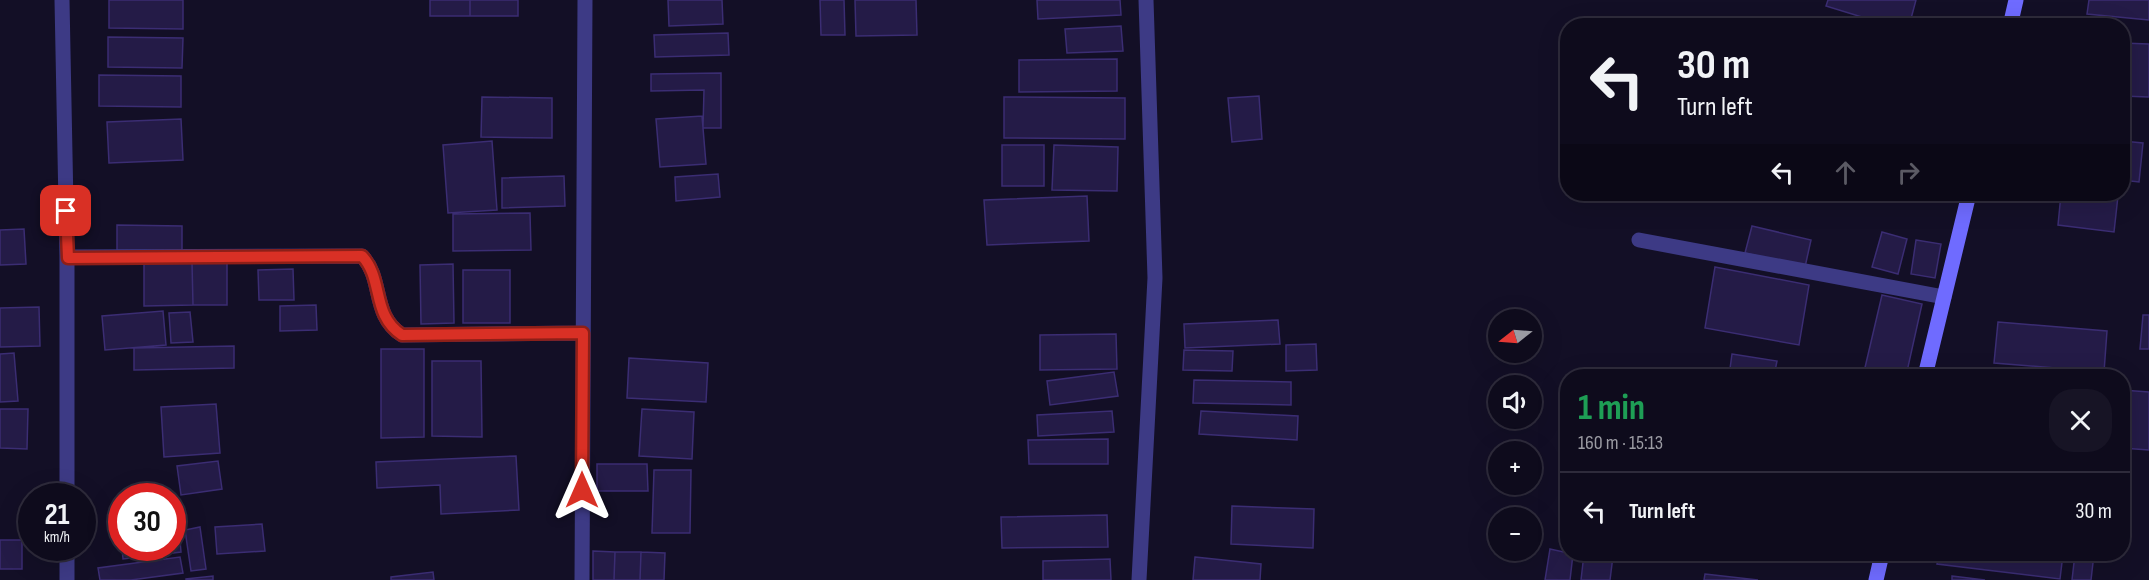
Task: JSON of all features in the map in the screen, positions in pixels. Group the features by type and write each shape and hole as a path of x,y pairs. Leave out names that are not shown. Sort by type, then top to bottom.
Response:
{"main road":[{"path":"2012,18 2016,0"},
{"path":"1927,369 1967,201"},
{"path":"1876,580 1880,561"}],"street":[{"path":"62,0 68,258 67,483"},
{"path":"582,580 585,0"},
{"path":"1139,580 1155,278 1146,0"},
{"path":"1640,240 1944,297"},
{"path":"68,258 362,256 369,264 384,316 390,327 402,335 583,333"},
{"path":"67,561 67,580"}],"building":[{"path":"109,0 183,0 183,29 109,28"},
{"path":"430,0 470,0 470,16 430,16"},
{"path":"470,0 518,0 518,16 470,16"},
{"path":"668,0 722,0 723,24 669,26"},
{"path":"820,0 844,0 845,35 821,35"},
{"path":"855,0 916,0 917,35 856,36"},
{"path":"1037,0 1120,0 1121,15 1038,19"},
{"path":"1828,0 1916,0 1911,18 1865,18 1826,6"},
{"path":"2089,0 2149,0 2149,20 2087,14"},
{"path":"1121,26 1123,51 1067,53 1065,29"},
{"path":"728,33 729,55 655,57 654,35"},
{"path":"108,37 183,38 182,68 108,67"},
{"path":"2130,43 2149,44 2149,97 2130,96"},
{"path":"1117,59 1117,91 1019,92 1019,60"},
{"path":"721,73 721,128 703,128 704,90 651,91 651,74"},
{"path":"99,75 181,76 181,107 99,106"},
{"path":"1259,96 1262,139 1232,142 1228,98"},
{"path":"482,97 552,98 552,138 481,137"},
{"path":"1004,97 1125,98 1125,139 1004,138"},
{"path":"702,116 706,164 660,167 656,119"},
{"path":"181,119 183,160 109,163 107,122"},
{"path":"492,141 497,210 448,213 443,145"},
{"path":"2130,142 2143,143 2139,182 2130,181"},
{"path":"1002,145 1044,145 1044,186 1002,186"},
{"path":"1054,145 1118,147 1117,191 1052,190"},
{"path":"718,174 720,197 676,201 675,177"},
{"path":"564,176 565,206 502,208 502,178"},
{"path":"1087,196 1089,241 987,245 984,200"},
{"path":"2060,201 2117,201 2114,232 2058,225"},
{"path":"530,213 531,250 453,251 453,214"},
{"path":"117,225 182,226 182,251 117,250"},
{"path":"1752,226 1811,240 1805,267 1745,253"},
{"path":"24,229 26,264 0,265 0,230"},
{"path":"1882,232 1907,239 1898,274 1872,267"},
{"path":"1916,240 1941,244 1935,278 1911,274"},
{"path":"227,262 227,305 193,305 192,263"},
{"path":"144,263 192,263 193,305 144,306"},
{"path":"453,264 454,323 421,324 420,265"},
{"path":"1715,267 1809,285 1799,345 1705,328"},
{"path":"293,269 294,300 259,300 258,270"},
{"path":"463,270 510,270 510,323 463,323"},
{"path":"1882,295 1922,304 1908,369 1865,369"},
{"path":"316,305 317,330 280,331 280,306"},
{"path":"39,307 40,346 0,347 0,308"},
{"path":"163,311 166,345 105,350 102,316"},
{"path":"190,312 193,342 171,343 169,313"},
{"path":"2143,315 2149,315 2149,349 2140,349"},
{"path":"1278,320 1280,344 1185,348 1184,324"},
{"path":"1998,322 2107,331 2104,369 2067,369 1994,363"},
{"path":"1116,334 1117,369 1040,370 1040,335"},
{"path":"1316,344 1317,370 1286,371 1286,345"},
{"path":"234,346 234,368 134,370 134,348"},
{"path":"381,349 424,349 424,437 381,438"},
{"path":"1184,350 1233,351 1232,371 1183,370"},
{"path":"14,353 18,401 0,402 0,354"},
{"path":"1732,354 1777,361 1775,369 1730,369"},
{"path":"629,358 708,363 706,402 627,398"},
{"path":"432,361 481,361 482,437 432,436"},
{"path":"1114,372 1118,396 1050,405 1047,381"},
{"path":"1194,380 1291,382 1291,405 1193,403"},
{"path":"2130,391 2149,392 2149,450 2130,449"},
{"path":"216,404 220,453 164,457 161,407"},
{"path":"0,409 28,409 27,449 0,448"},
{"path":"642,409 694,412 692,459 639,456"},
{"path":"1112,411 1114,432 1038,436 1037,415"},
{"path":"1201,411 1298,416 1297,440 1199,434"},
{"path":"1108,439 1108,464 1029,464 1028,440"},
{"path":"516,456 519,510 441,514 440,485 377,488 376,462"},
{"path":"218,461 222,489 186,494 186,483 179,483 177,466"},
{"path":"597,464 647,464 648,491 597,491"},
{"path":"654,470 691,470 690,533 652,533"},
{"path":"1232,506 1314,509 1313,548 1231,544"},
{"path":"1107,515 1108,547 1002,548 1001,517"},
{"path":"262,524 265,551 217,554 215,527"},
{"path":"200,527 206,569 191,571 186,530"},
{"path":"0,540 18,540 18,561 22,561 22,569 0,569"},
{"path":"1550,549 1560,551 1560,561 1572,561 1570,580 1545,580"},
{"path":"593,551 615,552 614,580 593,580"},
{"path":"615,552 641,552 640,580 614,580"},
{"path":"641,552 665,553 664,580 640,580"},
{"path":"1195,557 1261,564 1260,580 1193,580"},
{"path":"1110,559 1111,580 1043,580 1043,561"},
{"path":"150,561 181,561 183,573 131,580 100,580 98,568"},
{"path":"1583,561 1612,561 1610,580 1581,580"},
{"path":"1938,561 2062,561 2060,579 1937,564"},
{"path":"2074,561 2093,561 2091,580 2072,580"},
{"path":"433,572 434,580 391,580 391,577"},
{"path":"1705,574 1758,580 1704,580"},
{"path":"213,576 213,580 186,580 186,579"},
{"path":"1952,576 1985,580 1952,580"}],"route":[{"path":"66,211 68,258 362,256 369,264 384,316 390,327 402,335 583,333 582,490"}]}
